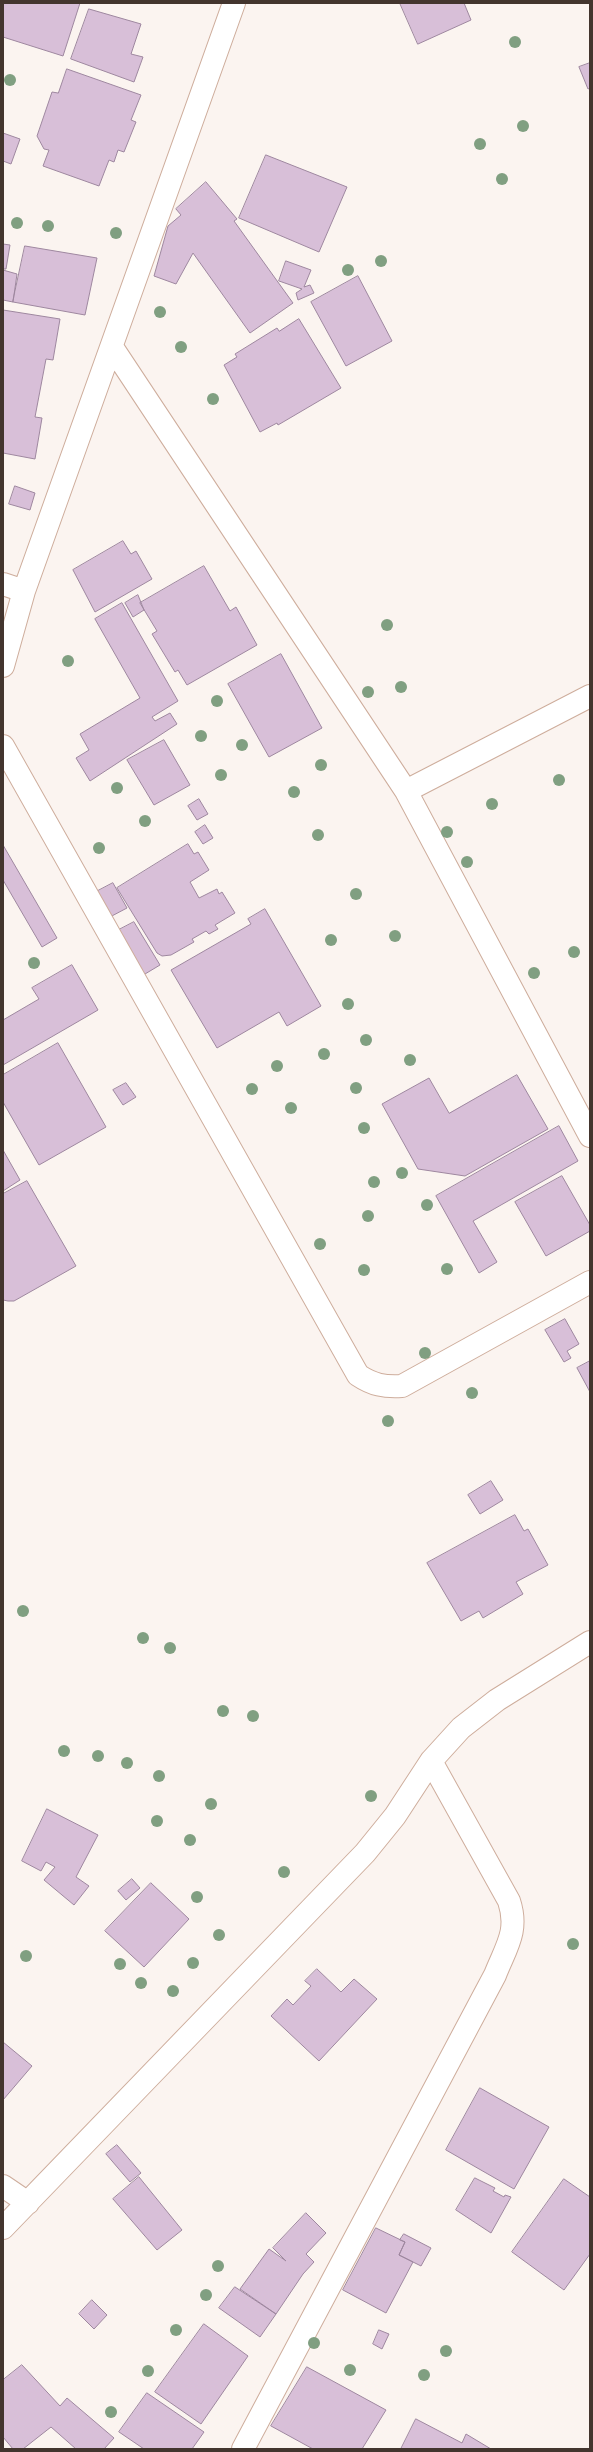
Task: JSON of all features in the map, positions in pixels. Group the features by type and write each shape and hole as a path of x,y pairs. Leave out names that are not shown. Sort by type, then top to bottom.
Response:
{"street":[{"path":"3,666 24,591 234,3"},
{"path":"112,347 406,791 590,1136"},
{"path":"3,584 24,591"},
{"path":"406,791 590,696"},
{"path":"3,746 358,1375 372,1384 385,1387 402,1386 590,1282"},
{"path":"3,2228 365,1853 396,1816 432,1761 461,1728 497,1700 590,1642"},
{"path":"244,2449 495,1975 514,1931 514,1916 509,1901 432,1761"},
{"path":"3,2186 28,2203"}],"building":[{"path":"3,3 80,3 63,56 3,37"},
{"path":"400,3 464,3 471,20 418,44"},
{"path":"89,9 141,24 131,54 143,57 134,82 71,59"},
{"path":"590,63 590,88 588,89 579,67"},
{"path":"67,69 141,95 131,120 136,122 124,152 118,150 114,162 109,160 99,186 43,166 49,150 44,149 37,136 52,92 58,93"},
{"path":"3,133 20,139 11,164 3,161"},
{"path":"266,155 347,187 319,252 239,218"},
{"path":"206,182 237,219 234,221 293,303 250,333 193,253 176,284 154,276 168,226 181,215 176,209"},
{"path":"3,244 10,245 6,269 3,269"},
{"path":"25,246 97,258 85,315 13,302"},
{"path":"286,261 311,270 304,287 310,285 314,293 298,300 296,293 302,289 279,281"},
{"path":"3,270 17,274 13,302 3,300"},
{"path":"358,276 392,341 346,366 311,302"},
{"path":"3,310 60,319 53,360 46,359 35,417 42,418 35,459 3,453"},
{"path":"299,319 341,388 278,425 277,423 260,432 224,365 237,357 235,354 277,328 279,331"},
{"path":"15,486 35,493 30,510 9,504"},
{"path":"123,541 131,554 136,551 152,579 95,612 73,570"},
{"path":"204,566 230,611 236,607 257,645 187,685 178,670 175,672 152,634 157,631 140,603"},
{"path":"138,595 144,610 133,617 125,603"},
{"path":"122,603 178,701 152,717 155,721 170,713 177,724 90,781 76,758 89,750 80,734 140,698 95,619"},
{"path":"281,654 322,728 269,757 228,684"},
{"path":"164,740 190,785 154,805 127,760"},
{"path":"199,799 208,814 197,820 188,806"},
{"path":"205,825 213,838 203,844 195,832"},
{"path":"188,844 194,854 198,852 209,870 190,882 199,898 217,889 219,894 222,892 235,913 215,925 218,929 209,934 206,931 192,939 194,942 171,955 162,956 157,953 117,888"},
{"path":"3,845 57,938 42,947 3,880"},
{"path":"113,883 127,908 108,918 94,893"},
{"path":"265,909 321,1006 287,1026 279,1012 217,1048 171,970 251,924 248,919"},
{"path":"134,922 160,965 140,977 113,933"},
{"path":"72,965 98,1010 3,1065 3,1020 39,999 32,988"},
{"path":"58,1043 106,1127 39,1165 3,1102 3,1075"},
{"path":"517,1075 548,1129 465,1176 418,1169 382,1104 429,1078 449,1113"},
{"path":"126,1083 136,1097 123,1105 113,1090"},
{"path":"559,1126 578,1161 473,1221 497,1262 479,1273 436,1196"},
{"path":"3,1150 20,1180 3,1191"},
{"path":"562,1176 590,1225 590,1231 546,1256 515,1202"},
{"path":"27,1181 76,1266 14,1301 8,1301 3,1300 3,1194"},
{"path":"565,1319 579,1344 567,1351 571,1358 564,1362 545,1330"},
{"path":"590,1361 590,1392 577,1368"},
{"path":"491,1481 503,1500 480,1514 468,1495"},
{"path":"515,1515 524,1531 528,1529 548,1565 516,1582 523,1594 483,1618 479,1611 461,1621 427,1563"},
{"path":"47,1809 98,1835 76,1877 89,1886 74,1905 44,1880 55,1867 46,1862 41,1871 22,1861"},
{"path":"132,1879 140,1888 126,1900 118,1891"},
{"path":"151,1883 189,1919 144,1967 105,1931"},
{"path":"317,1969 341,1992 354,1979 377,1999 319,2061 271,2016 287,1999 293,2005 311,1986 305,1981"},
{"path":"3,2042 32,2066 3,2100"},
{"path":"480,2088 549,2127 514,2189 446,2150"},
{"path":"117,2145 141,2173 130,2182 106,2154"},
{"path":"139,2177 182,2230 157,2250 113,2199"},
{"path":"475,2178 495,2188 493,2191 504,2197 505,2195 511,2197 491,2233 456,2210"},
{"path":"564,2179 590,2197 590,2254 564,2290 512,2252"},
{"path":"306,2213 326,2233 306,2254 314,2262 303,2274 276,2314 240,2289 269,2249 286,2261 273,2248"},
{"path":"376,2228 405,2242 399,2255 413,2262 386,2313 343,2290"},
{"path":"404,2234 431,2248 421,2266 399,2255 405,2242 400,2240"},
{"path":"235,2287 276,2314 260,2337 219,2308"},
{"path":"92,2300 107,2315 94,2329 79,2314"},
{"path":"204,2324 248,2356 201,2424 155,2392"},
{"path":"379,2330 389,2334 382,2349 373,2344"},
{"path":"22,2365 60,2406 67,2398 114,2438 104,2449 76,2449 51,2427 23,2449 13,2449 3,2437 3,2380"},
{"path":"307,2367 386,2410 362,2449 313,2449 271,2426"},
{"path":"147,2393 204,2432 192,2449 144,2449 119,2432"},
{"path":"416,2419 462,2443 466,2434 491,2449 401,2449"}]}
